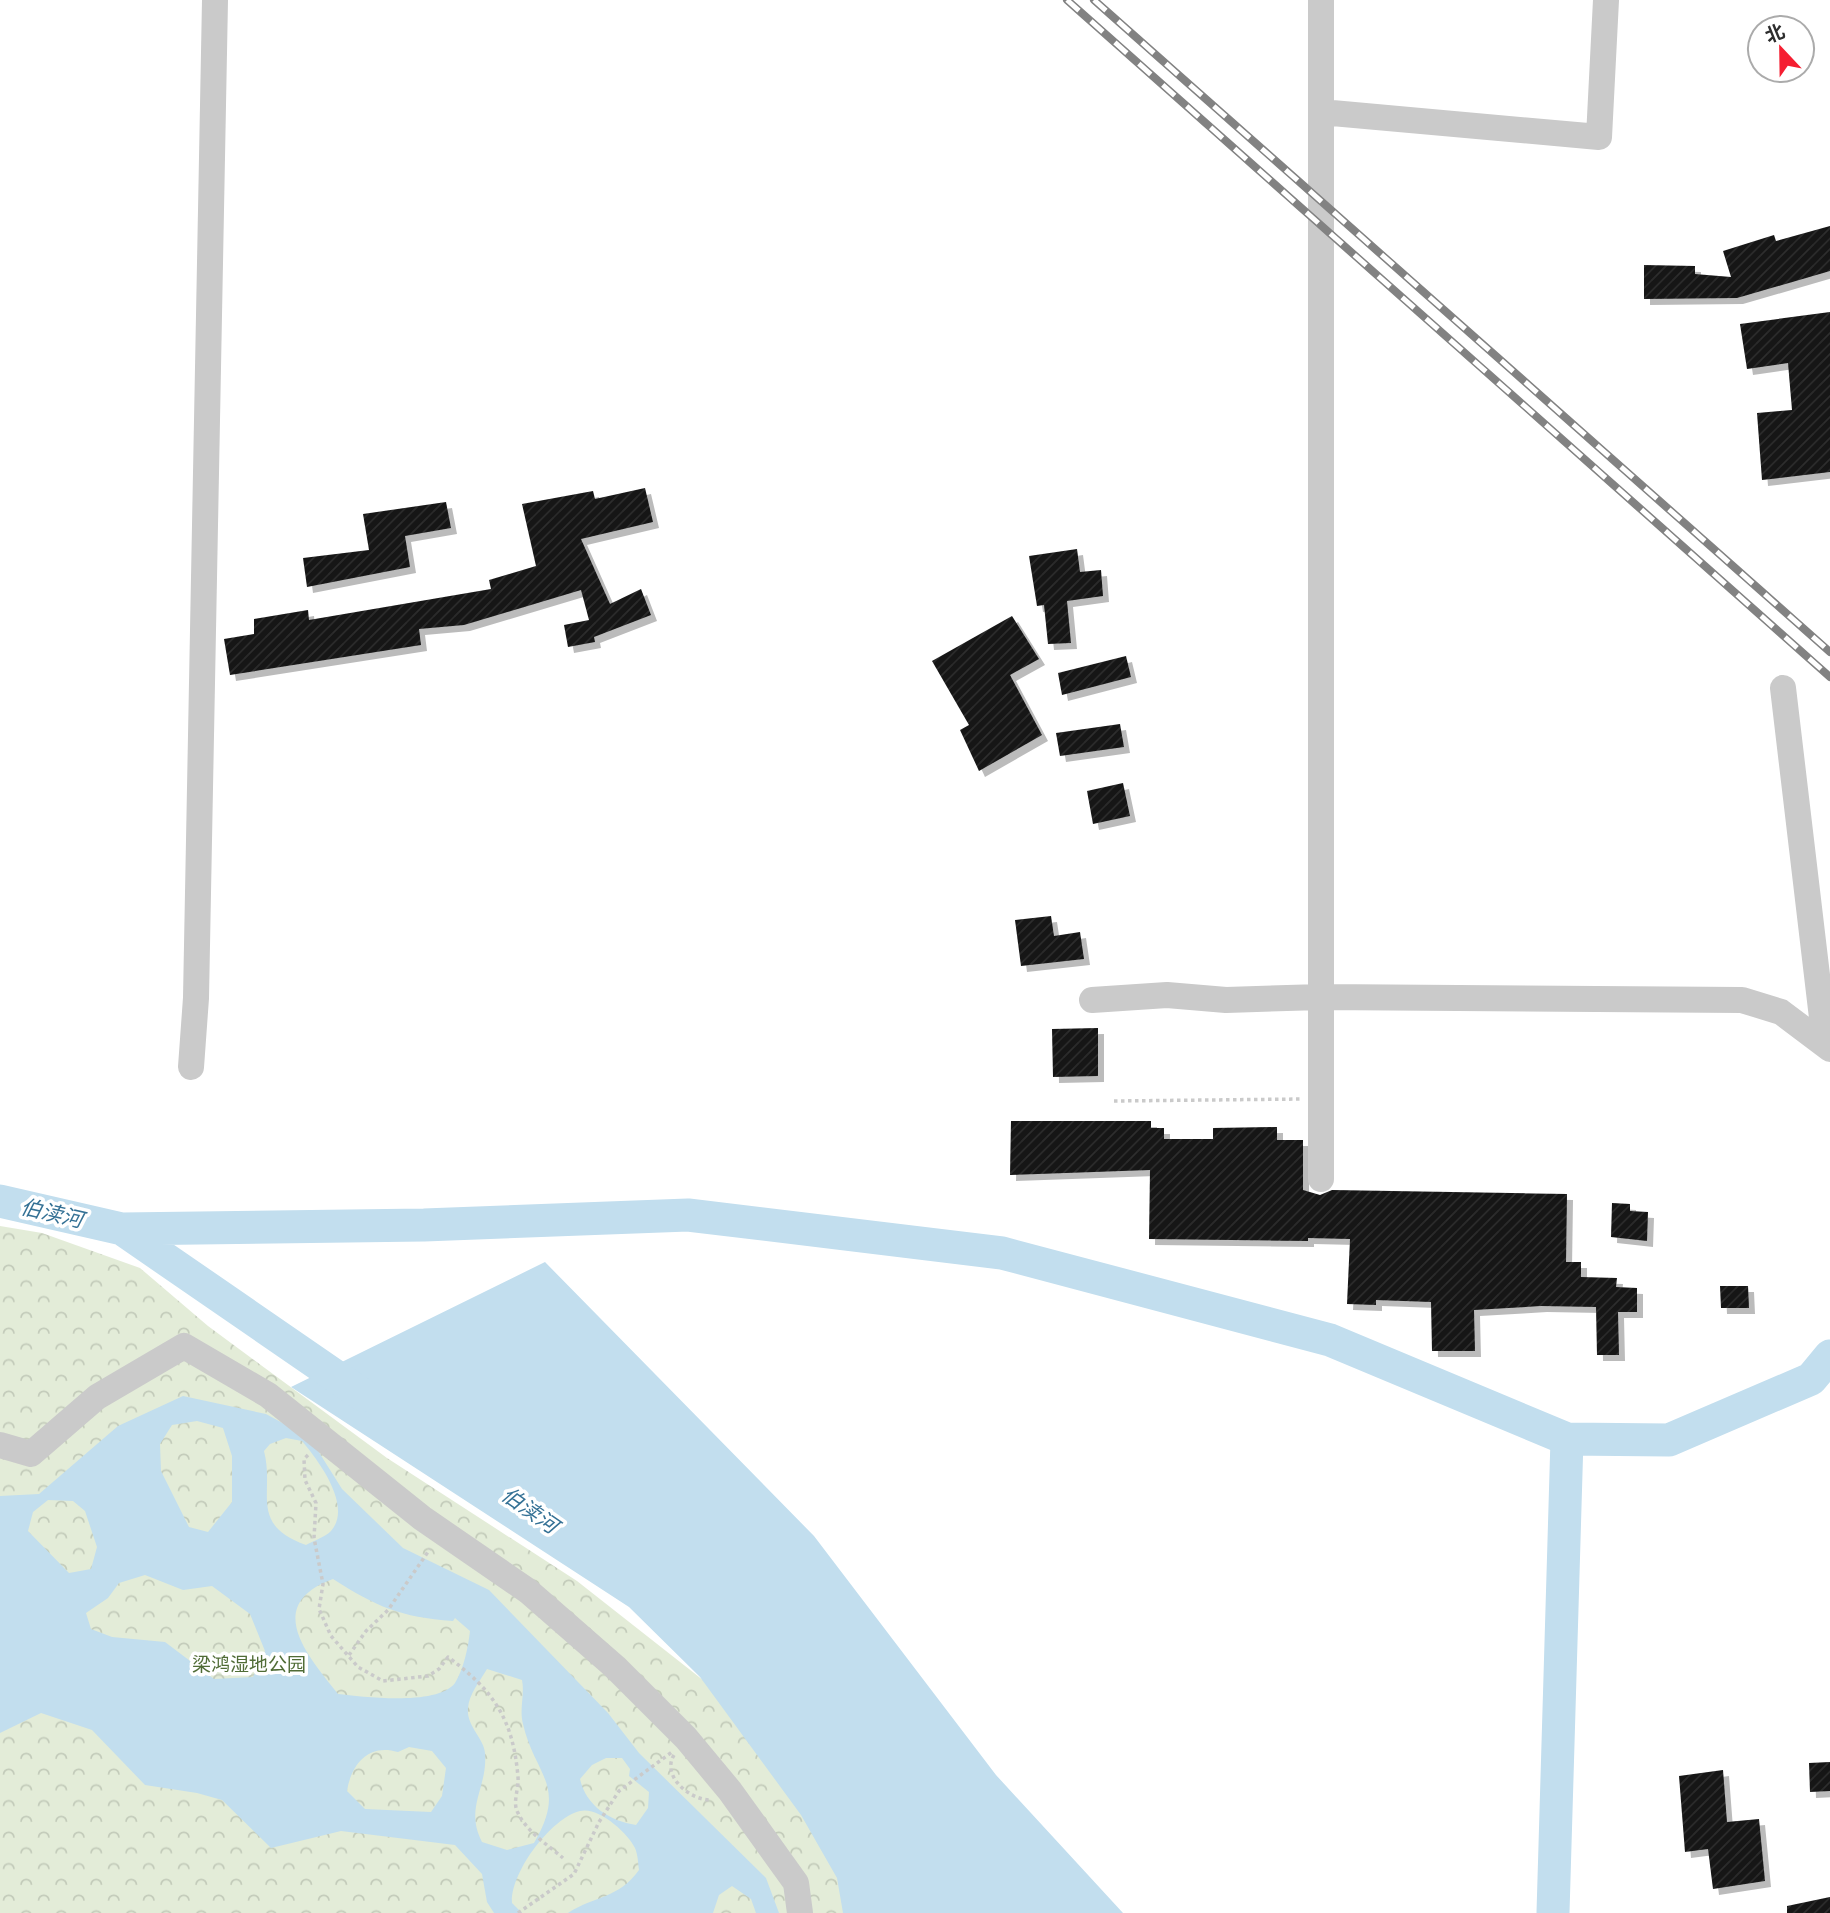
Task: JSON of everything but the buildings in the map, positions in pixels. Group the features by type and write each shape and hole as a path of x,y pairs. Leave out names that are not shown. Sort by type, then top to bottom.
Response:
{"street":[{"path":"191,1067 196,998 215,0"},
{"path":"1321,0 1321,1179"},
{"path":"1321,112 1599,137 1606,0"},
{"path":"1783,688 1828,1046"},
{"path":"1092,999 1167,995 1226,1000 1321,997 1742,1000 1782,1012 1828,1046"},
{"path":"0,1445 31,1454 97,1397 184,1346 268,1395 422,1518 528,1591 615,1667 686,1738 730,1791 796,1883 800,1913"}],"path":[{"path":"1114,1101 1322,1099"},
{"path":"320,1435 304,1460 305,1480 316,1503 314,1538 323,1584 319,1609 331,1636 358,1667 383,1682 428,1675 439,1669 448,1657 479,1680 502,1714 518,1772 519,1789 514,1805 518,1814 534,1833 563,1858"},
{"path":"349,1655 366,1631 388,1610 421,1561"},
{"path":"518,1913 574,1874 599,1822 619,1791 661,1763"}],"green space":[{"name":"梁鸿湿地公园","path":"0,1226 42,1233 140,1268 208,1326 387,1458 577,1581 722,1695 941,1913 0,1913"}],"water":[{"path":"545,1262 814,1536 996,1775 1123,1913 843,1913 837,1878 801,1815 700,1677 629,1607 291,1387"},
{"path":"183,1396 266,1414 310,1438 342,1489 403,1548 489,1590 608,1713 639,1753 766,1878 779,1913 756,1913 751,1899 732,1886 719,1895 713,1913 568,1913 615,1892 639,1870 635,1848 626,1835 603,1817 580,1811 557,1824 545,1835 525,1863 513,1891 512,1903 522,1913 494,1913 487,1902 482,1874 455,1845 341,1831 271,1848 222,1800 145,1785 92,1730 41,1713 0,1733 0,1496 39,1494 118,1426","holes":["197,1421 223,1428 232,1456 232,1502 208,1532 189,1527 161,1471 160,1444 172,1425","286,1438 302,1441 309,1449 324,1471 336,1497 337,1521 331,1531 306,1545 288,1537 277,1527 267,1506 267,1466 264,1451 270,1444","48,1500 73,1501 85,1511 97,1547 91,1569 69,1573 28,1531 33,1512","145,1575 183,1590 212,1586 250,1614 265,1651 253,1677 214,1679 165,1642 112,1637 91,1629 86,1613 108,1598 119,1583","333,1579 390,1609 418,1617 453,1621 455,1618 470,1631 458,1677 446,1690 433,1695 382,1698 338,1694 315,1664 298,1632 295,1617 300,1603 312,1590","487,1669 522,1680 523,1724 549,1794 544,1823 534,1843 507,1850 482,1842 477,1830 476,1808 485,1753 468,1714 473,1693","409,1747 432,1751 446,1768 442,1796 431,1812 365,1809 347,1791 352,1773 363,1758 387,1750 398,1752","606,1758 622,1758 630,1769 629,1776 649,1792 648,1808 636,1825 617,1820 600,1811 588,1797 580,1779 592,1765"]}],"waterway":[{"name":"伯渎河","path":"0,1201 122,1229 363,1395"},
{"path":"122,1229 424,1225 688,1215 1002,1253 1330,1340 1567,1439"},
{"path":"1553,1913 1567,1439 1669,1440 1811,1379 1830,1356"}],"railway":[{"path":"1067,0 1830,677"},
{"path":"1094,0 1830,652"}]}
